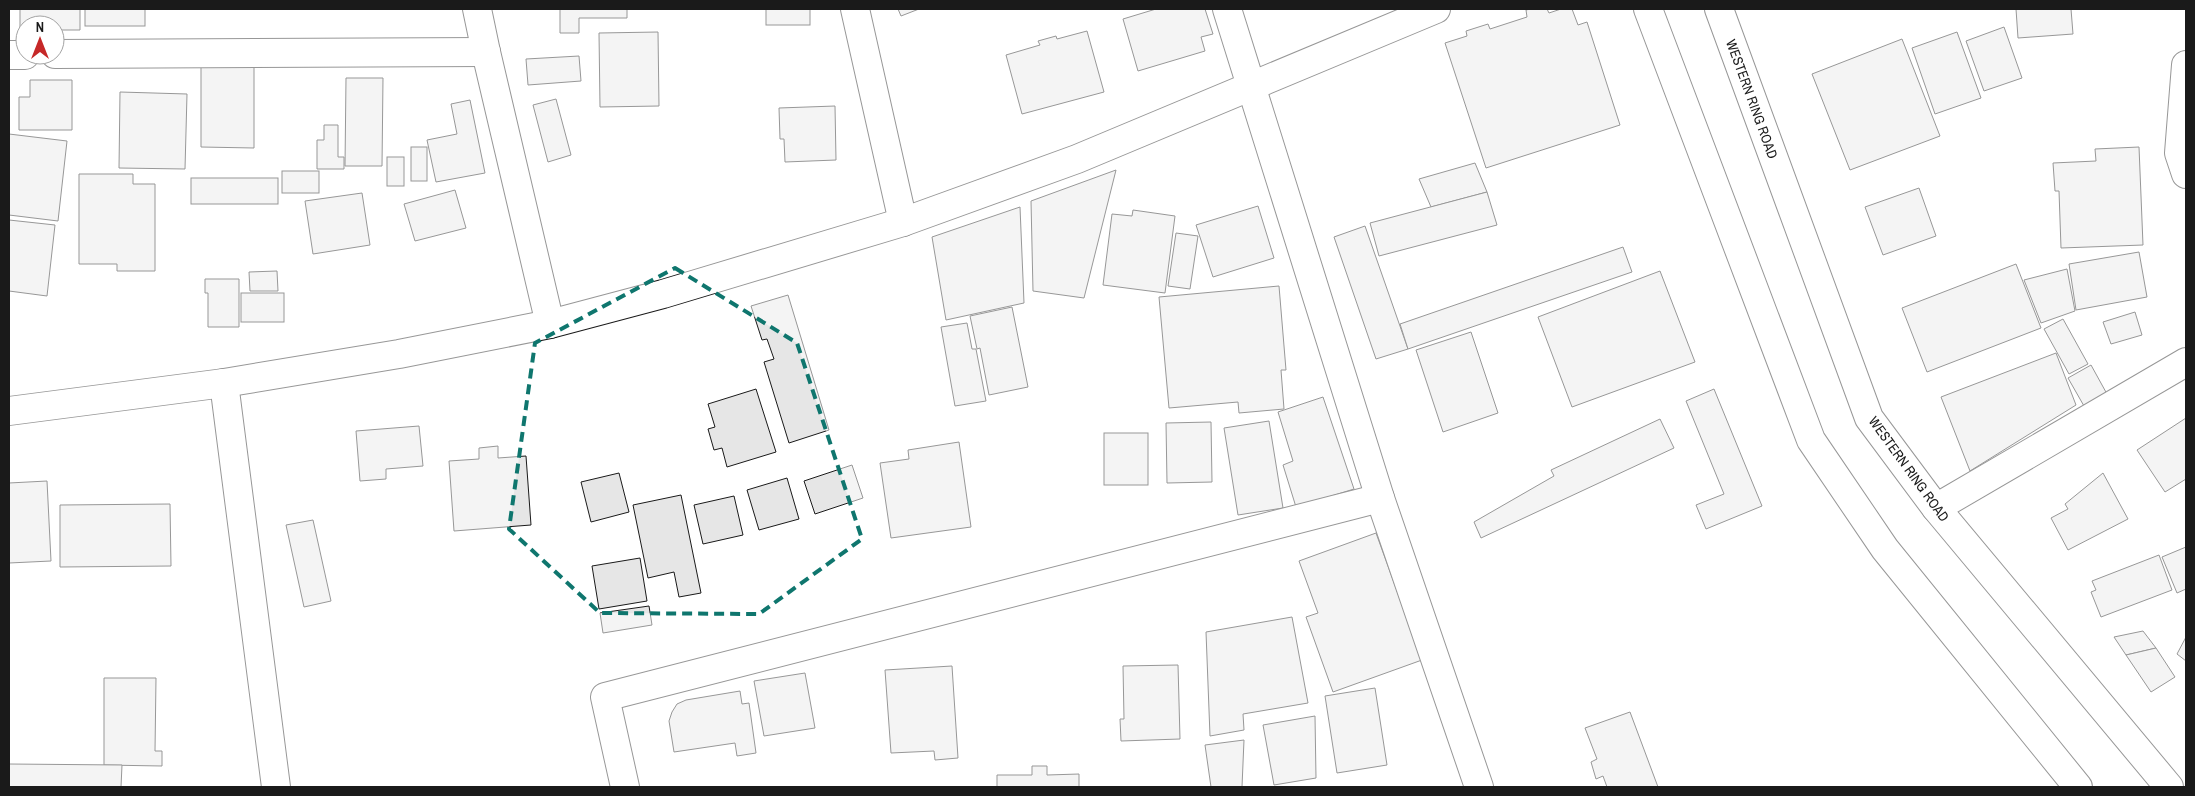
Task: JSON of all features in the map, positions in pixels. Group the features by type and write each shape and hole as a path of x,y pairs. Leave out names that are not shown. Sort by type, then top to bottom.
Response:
{"street":[{"path":"477,9 550,324"},
{"path":"855,9 903,222"},
{"path":"1227,9 1380,498 1480,787"},
{"path":"9,411 224,383 399,354 550,324 663,294 903,222 1077,159 1436,9"},
{"path":"1648,9 1811,440 1884,550 2078,787"},
{"name":"WESTERN RING ROAD","path":"1719,9 1869,418 1936,508 2170,787"},
{"path":"65,54 486,52"},
{"path":"2186,65 2179,153 2186,174"},
{"path":"1936,508 2186,362"},
{"path":"224,383 276,787"},
{"path":"625,787 605,697 1380,498"}],"highlighted area":[{"path":"675,268 797,343 862,539 759,614 600,613 509,529 535,343"}],"building":[{"path":"20,9 80,9 80,30 65,30 65,15 20,15"},
{"path":"85,9 145,9 145,26 85,26"},
{"path":"560,9 627,9 627,18 579,18 579,33 560,33"},
{"path":"766,9 810,9 810,25 766,25"},
{"path":"898,9 919,9 901,16"},
{"path":"1156,9 1205,9 1213,34 1201,37 1205,51 1138,71 1123,19"},
{"path":"1547,9 1549,13 1561,9 1572,9 1578,25 1587,22 1620,125 1486,168 1445,43 1467,36 1466,31 1488,24 1490,29 1527,17 1526,10"},
{"path":"2016,9 2071,9 2073,34 2018,38"},
{"path":"2004,27 2022,78 1984,91 1966,41"},
{"path":"1087,31 1104,92 1022,114 1006,55 1040,45 1038,41 1056,36 1057,39"},
{"path":"658,32 659,106 600,107 599,33"},
{"path":"1957,32 1981,98 1935,114 1912,48"},
{"path":"1902,39 1940,136 1850,170 1812,74"},
{"path":"579,56 581,81 528,85 526,59"},
{"path":"201,64 254,65 254,148 201,147"},
{"path":"346,78 383,78 382,166 345,166"},
{"path":"30,80 72,80 72,130 19,130 19,97 30,97"},
{"path":"120,92 187,94 185,169 119,168"},
{"path":"556,99 571,155 548,162 533,105"},
{"path":"470,100 485,173 436,182 427,140 457,134 451,104"},
{"path":"835,106 836,160 785,162 784,139 780,139 779,108"},
{"path":"324,125 338,125 338,157 344,157 344,169 317,169 317,140 324,140"},
{"path":"9,134 67,141 58,221 9,215"},
{"path":"411,147 427,147 427,181 411,181"},
{"path":"2139,147 2143,245 2061,248 2059,191 2055,191 2053,163 2096,161 2095,149"},
{"path":"387,157 404,157 404,186 387,186"},
{"path":"1475,163 1487,192 1431,207 1419,179"},
{"path":"1116,170 1084,298 1033,291 1031,201"},
{"path":"282,171 319,171 319,193 282,193"},
{"path":"79,174 133,174 133,184 155,184 155,271 117,271 117,264 79,264"},
{"path":"191,178 278,178 278,204 191,204"},
{"path":"1919,188 1936,236 1883,255 1865,207"},
{"path":"455,190 466,228 415,241 404,204"},
{"path":"1487,192 1497,225 1379,256 1370,223"},
{"path":"362,193 370,245 313,254 305,201"},
{"path":"1258,206 1274,258 1213,277 1196,225"},
{"path":"1020,207 1024,303 946,320 932,237"},
{"path":"1133,210 1175,216 1165,293 1103,285 1112,214 1132,216"},
{"path":"9,220 55,225 47,296 9,291"},
{"path":"1365,226 1408,349 1376,359 1334,237"},
{"path":"1176,233 1198,236 1190,289 1168,286"},
{"path":"1623,247 1632,272 1408,349 1400,324"},
{"path":"2139,252 2147,297 2076,310 2069,264"},
{"path":"2016,264 2041,328 1927,372 1902,308"},
{"path":"2067,269 2075,311 2041,323 2024,280"},
{"path":"277,271 278,291 250,291 249,272"},
{"path":"1660,271 1695,362 1572,407 1538,317"},
{"path":"205,279 239,279 239,327 208,327 208,293 205,293"},
{"path":"1279,286 1286,370 1281,370 1284,409 1239,413 1238,402 1169,408 1159,297"},
{"path":"241,293 284,293 284,322 241,322"},
{"path":"788,295 829,430 789,443 764,362 774,359 767,339 762,340 751,306"},
{"path":"1012,307 1028,387 989,395 980,348 977,349 970,316"},
{"path":"2135,312 2142,335 2111,344 2103,322"},
{"path":"2063,319 2088,364 2069,374 2044,329"},
{"path":"967,323 972,349 976,349 986,401 955,406 941,327"},
{"path":"1471,332 1498,413 1443,432 1416,350"},
{"path":"2056,353 2076,405 1970,471 1941,397"},
{"path":"2091,365 2107,394 2084,406 2068,378"},
{"path":"756,389 776,452 727,467 722,448 714,450 708,429 715,427 708,404"},
{"path":"1714,389 1762,506 1706,529 1696,505 1724,494 1686,401"},
{"path":"1323,397 1354,489 1296,507 1283,465 1293,461 1278,412"},
{"path":"2186,418 2186,479 2165,492 2137,450"},
{"path":"1660,419 1674,448 1481,538 1474,522 1554,476 1551,470"},
{"path":"1269,421 1283,508 1238,515 1224,428"},
{"path":"1211,422 1212,482 1167,483 1166,423"},
{"path":"419,426 423,466 386,469 386,479 360,481 356,431"},
{"path":"1104,433 1148,433 1148,485 1104,485"},
{"path":"959,442 971,527 891,538 880,463 909,459 908,450"},
{"path":"498,446 498,458 526,456 531,525 454,531 449,461 479,459 479,448"},
{"path":"852,465 863,498 815,514 804,481"},
{"path":"619,473 629,512 591,522 581,482"},
{"path":"2103,473 2128,519 2068,550 2051,518 2068,509 2065,504"},
{"path":"787,478 799,519 759,530 747,490"},
{"path":"47,481 51,561 9,563 9,483"},
{"path":"681,495 701,593 679,597 674,572 648,578 633,505"},
{"path":"734,496 743,535 703,544 694,505"},
{"path":"170,504 171,566 60,567 60,505"},
{"path":"313,520 331,601 304,607 286,525"},
{"path":"1376,533 1422,660 1333,692 1306,617 1318,613 1299,561"},
{"path":"2186,547 2186,589 2177,593 2162,557"},
{"path":"2159,555 2172,590 2101,617 2091,592 2096,590 2092,581"},
{"path":"640,558 647,601 599,609 592,566"},
{"path":"649,606 652,625 603,633 600,613"},
{"path":"1292,617 1308,703 1243,714 1244,730 1210,736 1206,632"},
{"path":"2143,631 2156,648 2126,655 2114,637"},
{"path":"2186,637 2186,661 2177,654"},
{"path":"2156,648 2175,677 2151,692 2126,655"},
{"path":"1178,665 1180,739 1121,741 1120,719 1124,719 1123,666"},
{"path":"952,666 958,758 935,760 934,751 891,753 885,670"},
{"path":"805,673 815,728 764,736 754,681"},
{"path":"104,678 156,678 155,751 162,751 162,766 104,765"},
{"path":"1375,688 1387,765 1337,773 1325,696"},
{"path":"740,691 742,704 749,703 756,753 737,756 735,743 674,752 669,721 677,704 686,700"},
{"path":"1630,712 1658,787 1607,787 1603,776 1596,779 1591,762 1597,759 1585,728"},
{"path":"1315,716 1316,778 1274,785 1263,725"},
{"path":"1244,740 1242,787 1211,787 1205,745"},
{"path":"9,764 122,765 121,787 9,787"},
{"path":"1032,766 1047,766 1047,775 1079,774 1079,787 997,787 997,775 1032,775"}]}
